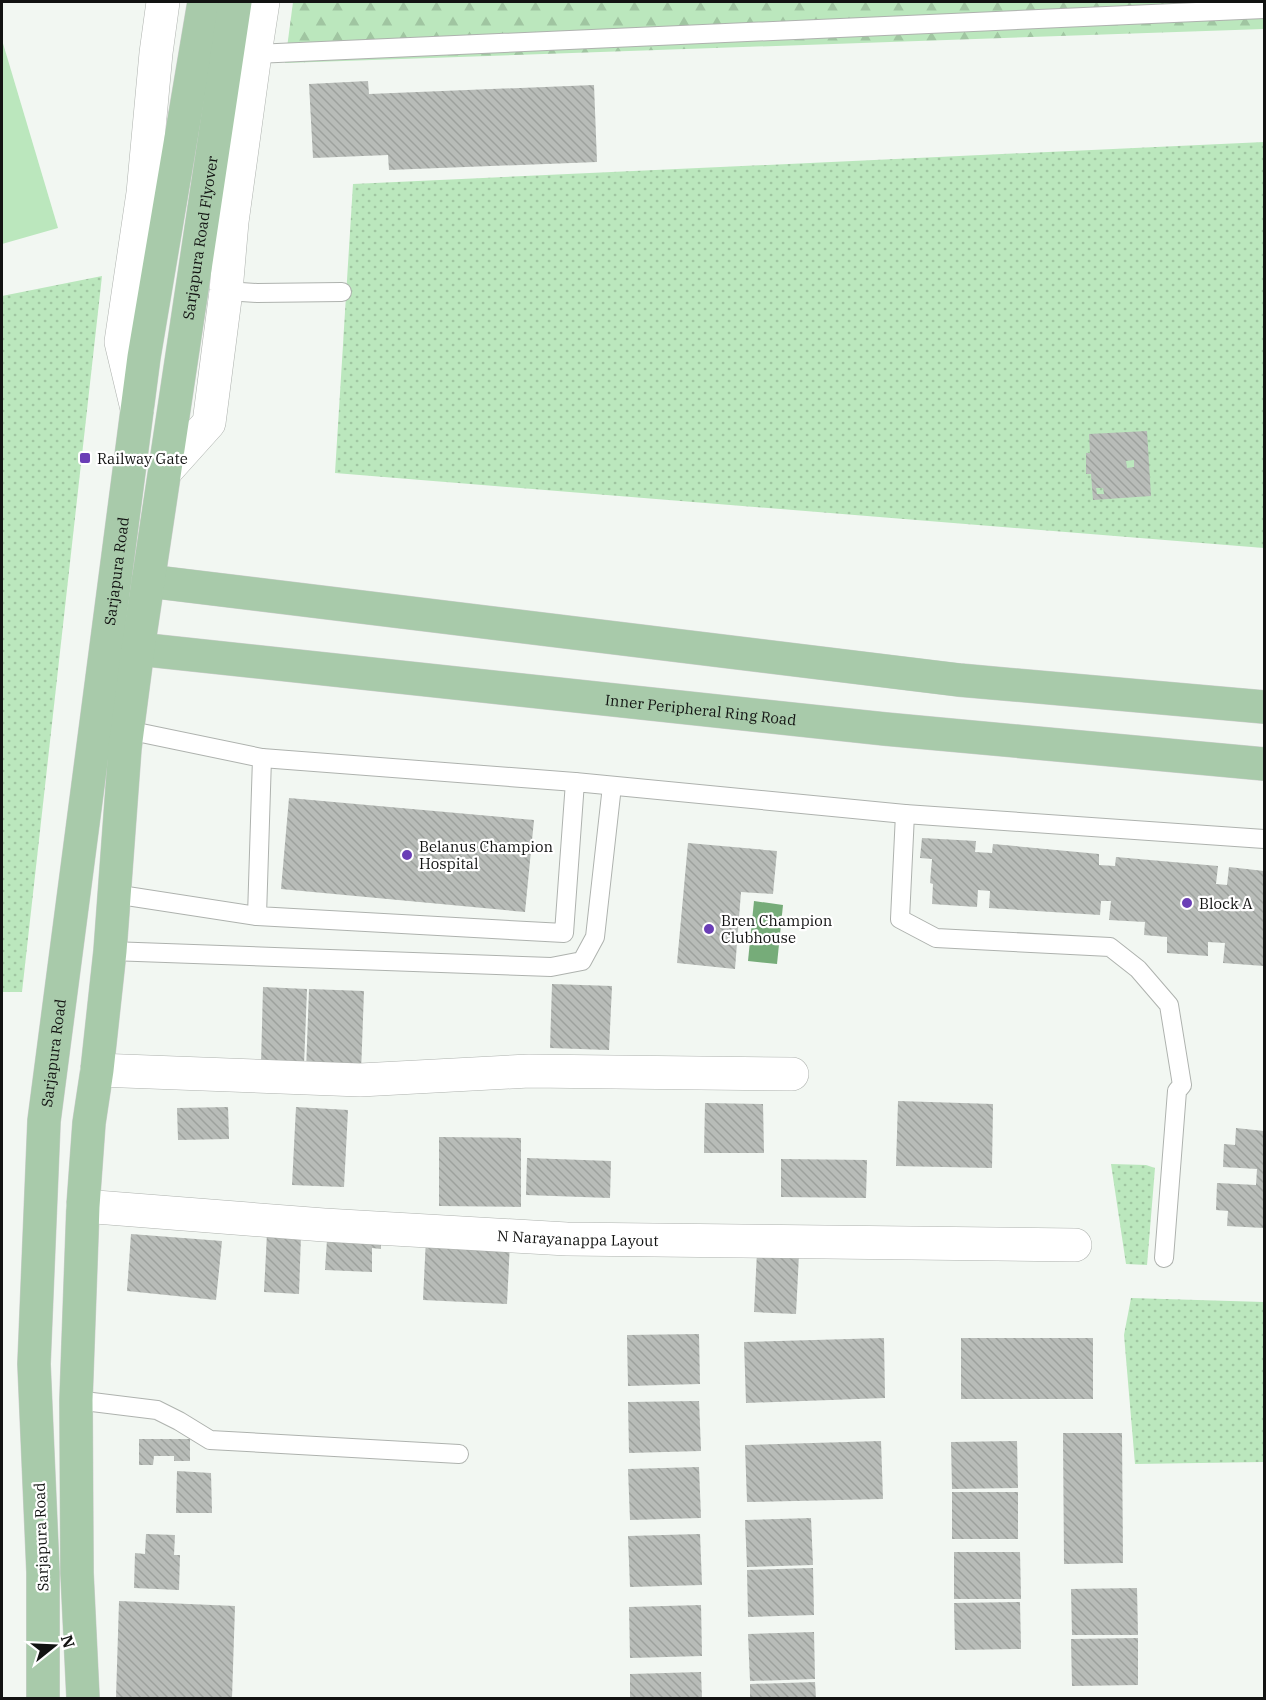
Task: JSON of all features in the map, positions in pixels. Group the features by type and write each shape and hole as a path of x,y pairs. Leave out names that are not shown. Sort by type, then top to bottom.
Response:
{"main road":[{"path":"137,410 204,2"},
{"name":"Sarjapura Road Flyover","path":"165,472 235,2"},
{"name":"Sarjapura Road","path":"43,1698 43,1572 34,1364 44,1121 137,410"},
{"path":"83,1698 78,1573 76,1401 83,1206 89,1122 110,951 128,730 165,472"},
{"path":"148,580 959,680 1264,707"},
{"name":"Inner Peripheral Ring Road","path":"138,649 885,729 1264,764"},
{"path":"44,1121 89,1122"},
{"path":"43,1572 78,1573"}],"street":[{"path":"137,410 121,342 143,193 163,2"},
{"path":"165,472 209,423 226,291 232,222 263,2"},
{"path":"97,1070 360,1080 529,1071 792,1074"},
{"name":"N Narayanappa Layout","path":"83,1206 324,1225 567,1239 1075,1245"}],"lane":[{"path":"255,54 1264,9"},
{"path":"226,291 342,292"},
{"path":"128,730 262,758 575,782 905,814 1264,839"},
{"path":"257,916 262,758"},
{"path":"114,894 257,916 564,933 575,782"},
{"path":"110,951 551,967 582,961 595,937 612,786"},
{"path":"905,814 900,919 936,938 1110,947 1138,969 1169,1005 1182,1084 1177,1091 1164,1258"},
{"path":"76,1401 157,1410 210,1440 459,1454"}],"green space":[{"path":"293,2 1264,2 1264,29 285,63"},
{"path":"2,40 58,228 2,244"},
{"path":"1264,142 1264,548 335,473 353,184"},
{"path":"102,276 22,992 2,992 2,296"},
{"path":"1111,1164 1146,1165 1155,1168 1147,1265 1126,1264"},
{"path":"1131,1298 1264,1302 1264,1462 1135,1464 1124,1335"}],"shaded area":[{"path":"754,901 783,905 777,964 748,961"}],"building":[{"path":"368,81 369,94 594,85 597,162 389,170 388,155 313,158 309,84"},
{"path":"1147,431 1151,496 1093,500 1091,474 1086,474 1086,453 1090,453 1089,434","holes":["1134,460 1134,467 1127,468 1126,461","1096,488 1103,488 1104,494 1097,494"]},
{"name":"Belanus Champion Hospital","path":"289,798 534,820 525,912 281,889"},
{"name":"Block A","path":"922,838 976,841 975,852 992,853 993,844 1099,854 1099,865 1115,866 1116,857 1218,866 1216,884 1227,885 1229,867 1264,871 1264,966 1223,963 1225,943 1208,942 1208,956 1167,953 1167,937 1144,935 1145,922 1109,920 1111,901 1101,901 1100,915 989,908 990,891 978,890 977,907 932,904 933,884 930,883 932,859 920,858"},
{"name":"Bren Champion Clubhouse","path":"688,843 777,851 773,894 741,892 735,969 677,963"},
{"path":"552,984 612,986 609,1050 550,1048"},
{"path":"263,987 307,989 304,1065 261,1064"},
{"path":"309,989 364,991 361,1073 306,1071"},
{"path":"898,1101 993,1104 992,1168 896,1166"},
{"path":"705,1103 763,1104 764,1153 704,1153"},
{"path":"228,1107 229,1139 178,1140 177,1108"},
{"path":"296,1107 348,1110 344,1187 292,1185"},
{"path":"1236,1128 1264,1131 1264,1228 1227,1226 1228,1211 1216,1210 1217,1183 1256,1185 1257,1169 1223,1167 1224,1144 1235,1145"},
{"path":"439,1137 521,1138 521,1207 439,1206"},
{"path":"527,1158 611,1161 610,1198 526,1195"},
{"path":"781,1159 867,1160 866,1198 781,1197"},
{"path":"267,1233 301,1235 299,1294 264,1292"},
{"path":"131,1234 222,1241 216,1300 127,1291"},
{"path":"381,1238 381,1249 372,1248 372,1272 325,1270 327,1240"},
{"path":"426,1238 510,1242 507,1304 423,1300"},
{"path":"757,1252 799,1254 796,1314 754,1312"},
{"path":"699,1334 700,1384 628,1386 627,1335"},
{"path":"884,1338 885,1398 746,1403 744,1342"},
{"path":"961,1338 1093,1338 1093,1399 961,1399"},
{"path":"699,1401 701,1451 629,1453 628,1402"},
{"path":"1063,1433 1122,1433 1123,1563 1064,1564"},
{"path":"139,1439 190,1439 190,1461 174,1461 174,1456 154,1456 153,1465 139,1465"},
{"path":"881,1441 883,1499 747,1502 745,1445"},
{"path":"1017,1441 1018,1488 952,1489 951,1442"},
{"path":"699,1467 701,1518 630,1520 628,1469"},
{"path":"177,1471 211,1473 212,1513 176,1513"},
{"path":"952,1492 1018,1492 1018,1539 952,1539"},
{"path":"811,1518 813,1565 747,1567 745,1520"},
{"path":"146,1534 175,1535 174,1555 180,1555 179,1590 134,1588 135,1553 145,1554"},
{"path":"700,1534 702,1585 630,1587 628,1536"},
{"path":"954,1552 1020,1552 1021,1599 954,1599"},
{"path":"813,1568 814,1615 748,1617 747,1570"},
{"path":"1137,1588 1138,1635 1072,1635 1071,1589"},
{"path":"119,1601 235,1606 232,1698 116,1698"},
{"path":"1020,1602 1021,1649 955,1650 954,1603"},
{"path":"701,1605 702,1656 630,1658 629,1607"},
{"path":"814,1632 815,1679 750,1681 748,1634"},
{"path":"1138,1638 1138,1685 1072,1686 1071,1639"},
{"path":"701,1672 702,1698 630,1698 630,1674"},
{"path":"815,1682 816,1698 750,1698 750,1684"}],"place":[{"name":"Railway Gate","path":"85,458"},
{"name":"Belanus Champion Hospital","path":"407,855"},
{"name":"Block A","path":"1187,903"},
{"name":"Bren Champion Clubhouse","path":"709,929"}]}
